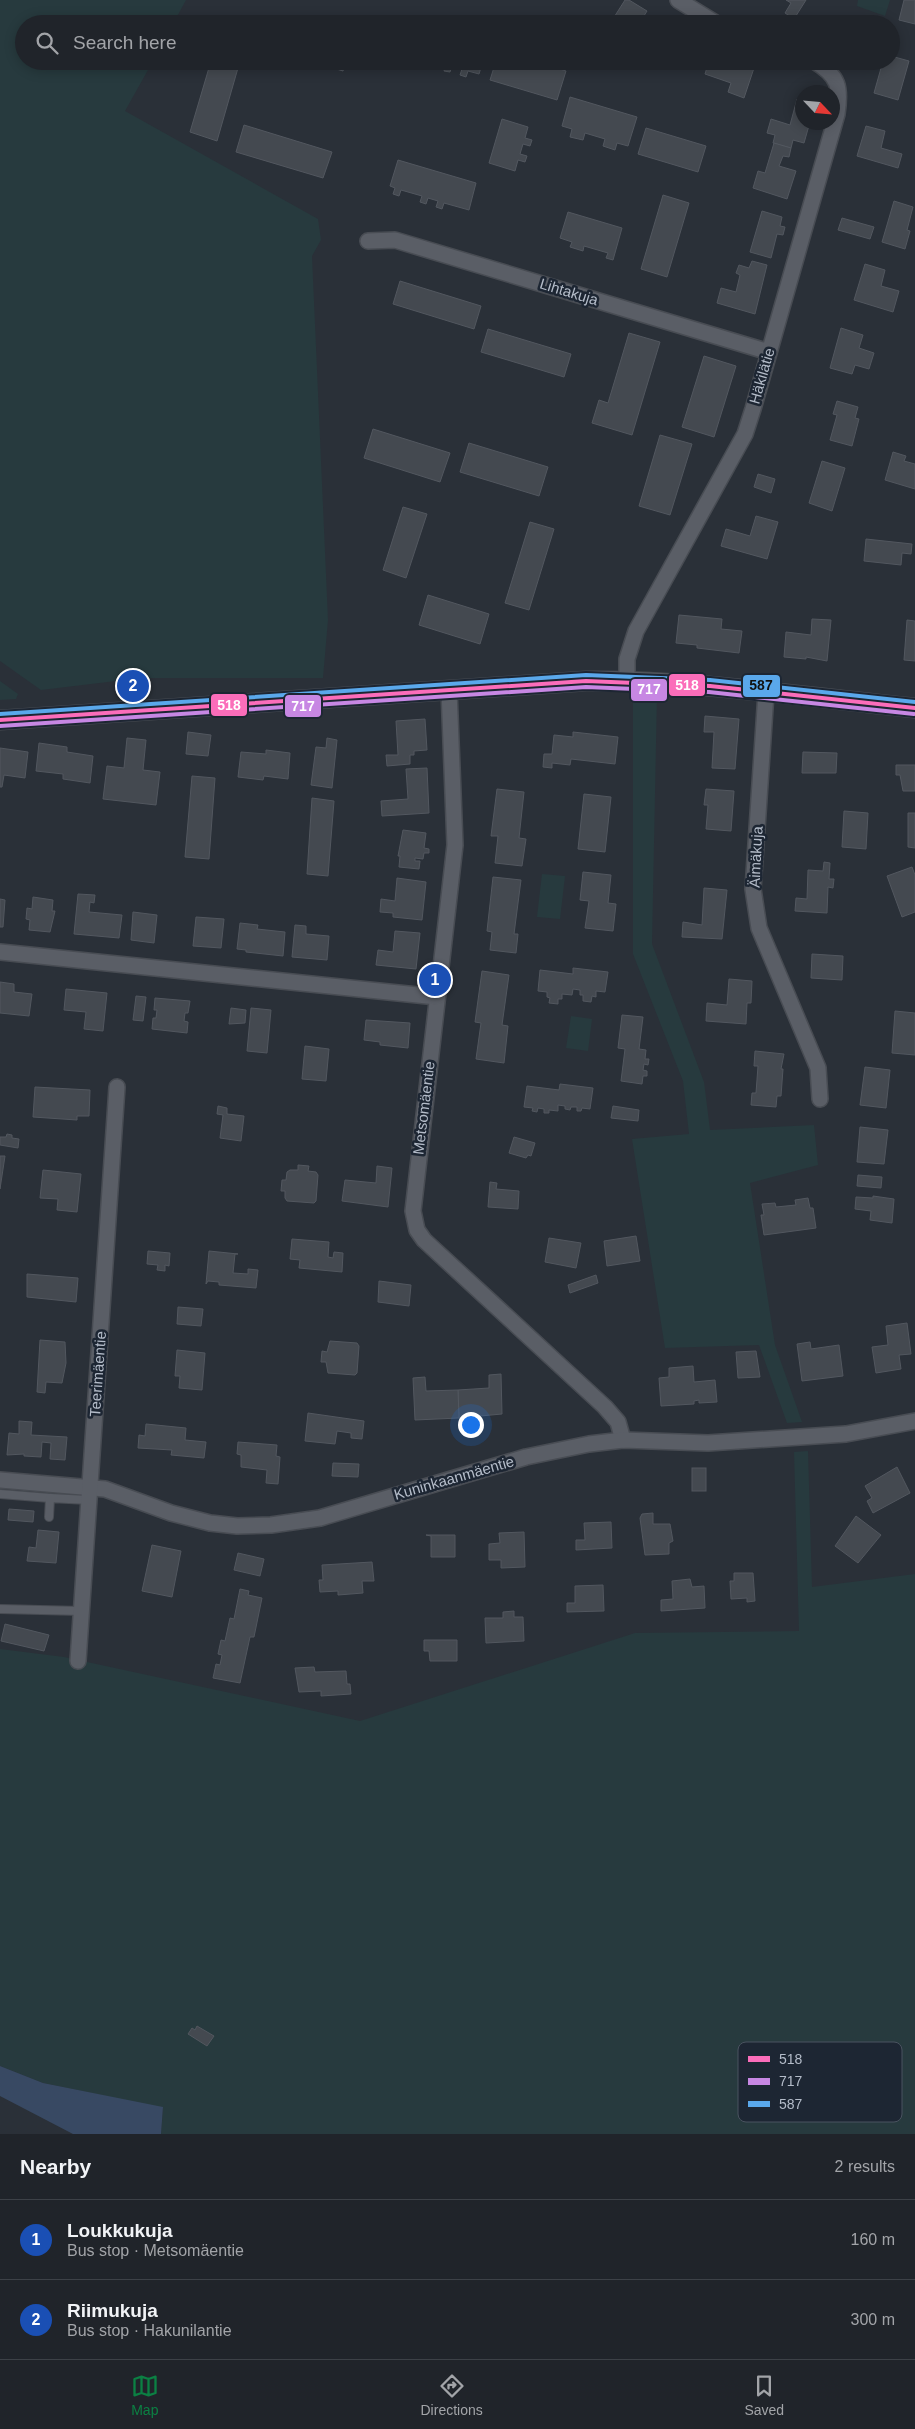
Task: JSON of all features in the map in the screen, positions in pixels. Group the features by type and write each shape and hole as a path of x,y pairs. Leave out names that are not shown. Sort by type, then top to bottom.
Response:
{"street":[{"path":"678,0 702,15"},
{"name":"Häkilätie","path":"627,681 628,659 636,631 745,434 838,114 840,94 837,80 825,70"},
{"name":"Lihtakuja","path":"368,241 395,240 769,352"},
{"path":"0,720 586,681 627,681 915,708"},
{"name":"Metsomäentie","path":"449,690 455,845 413,1211 417,1230 424,1240 605,1407 618,1422 623,1440"},
{"name":"Äimäkuja","path":"766,693 753,889 759,928 818,1068 820,1100"},
{"path":"0,952 437,997"},
{"name":"Teerimäentie","path":"78,1661 117,1087"},
{"name":"Kuninkaanmäentie","path":"0,1480 89,1494 119,1493 171,1513 210,1523 238,1526 271,1525 320,1518 526,1457 623,1440 708,1443 846,1434 913,1424"}],"lane":[{"path":"0,1494 50,1498 89,1494"},
{"path":"49,1516 50,1498"},
{"path":"0,1609 81,1611"}],"green space":[{"path":"0,0 186,0 178,15 15,15 15,70 148,70 125,111 318,219 321,240 312,256 328,620 323,678 141,678 41,690 0,661"},
{"path":"858,0 890,0 885,15 857,6"},
{"path":"0,681 18,694 16,699 0,700"},
{"path":"633,694 657,694 652,944 704,1082 710,1130 814,1125 818,1165 750,1183 775,1345 802,1422 787,1423 759,1345 665,1348 632,1139 689,1134 683,1081 633,954"},
{"path":"542,874 565,876 560,919 537,917"},
{"path":"571,1016 592,1019 588,1051 566,1048"},
{"path":"808,1451 812,1587 915,1574 915,2134 161,2134 163,2108 43,2083 0,2066 0,1649 64,1657 360,1721 635,1633 799,1631 794,1452"}],"water":[{"path":"0,2066 43,2083 163,2107 161,2134 73,2134 0,2096"}],"building":[{"path":"625,0 629,0 647,11 645,15 615,15"},
{"path":"786,0 806,0 797,15 785,13 791,3"},
{"path":"904,0 915,0 915,24 900,20"},
{"path":"900,58 909,61 898,100 874,93 880,70 900,70"},
{"path":"208,70 237,70 217,141 190,132"},
{"path":"462,70 480,70 479,74 468,71 466,77 460,75"},
{"path":"493,70 566,71 557,100 490,80"},
{"path":"706,70 753,70 744,98 728,92 731,83 705,74"},
{"path":"570,97 637,117 628,146 617,143 615,150 603,146 605,139 585,133 583,140 570,137 572,129 562,126"},
{"path":"795,106 795,130 808,130 804,143 793,140 791,148 773,143 775,135 767,133 771,119 790,125"},
{"path":"502,119 528,127 525,138 532,140 530,146 523,144 520,154 527,156 525,162 518,160 515,171 489,163"},
{"path":"244,125 332,152 323,178 236,152"},
{"path":"866,126 885,131 881,148 902,154 898,168 857,156"},
{"path":"646,128 706,146 698,172 638,154"},
{"path":"774,143 791,148 789,157 783,156 779,166 796,171 787,199 753,188 758,171 765,173"},
{"path":"398,160 476,183 469,210 444,203 442,209 436,207 438,201 428,198 426,204 420,202 422,196 401,190 399,196 393,194 395,188 390,186"},
{"path":"663,195 689,203 667,277 641,269"},
{"path":"894,201 913,207 907,230 910,231 905,249 882,242"},
{"path":"762,211 782,217 780,226 785,227 783,235 777,234 771,258 750,252"},
{"path":"568,212 622,228 613,260 606,258 608,253 584,246 583,251 570,247 572,242 560,238"},
{"path":"842,218 874,227 870,239 838,230"},
{"path":"752,261 767,265 755,314 717,303 721,288 736,292 740,275 736,273 739,265 749,268"},
{"path":"865,264 885,270 881,286 899,291 893,312 854,300"},
{"path":"400,281 481,306 474,329 393,304"},
{"path":"841,328 863,335 859,348 874,353 869,369 855,365 852,374 830,368"},
{"path":"488,329 571,354 564,377 481,352"},
{"path":"629,333 660,342 632,435 592,423 599,400 608,403"},
{"path":"704,356 736,366 714,437 682,427"},
{"path":"837,401 858,407 855,418 859,419 852,446 830,440 837,415 833,414"},
{"path":"373,429 450,453 440,482 364,458"},
{"path":"660,435 692,444 670,515 639,506"},
{"path":"469,443 548,467 539,496 460,472"},
{"path":"893,452 906,456 904,461 915,464 915,489 885,480"},
{"path":"822,461 845,468 832,511 809,503"},
{"path":"758,474 775,479 771,493 754,487"},
{"path":"403,507 427,514 406,578 383,570"},
{"path":"756,516 778,522 767,559 721,546 726,529 750,536"},
{"path":"530,522 554,529 529,610 505,603"},
{"path":"866,539 912,544 911,554 902,553 901,565 864,561"},
{"path":"428,595 489,614 480,644 419,625"},
{"path":"679,615 722,619 721,629 742,631 739,653 697,648 697,645 676,643"},
{"path":"812,619 831,620 827,661 806,657 806,659 784,657 786,632 811,635"},
{"path":"907,620 915,621 915,661 904,660"},
{"path":"705,716 739,719 735,769 712,768 714,732 704,732"},
{"path":"425,719 427,750 414,751 414,755 410,755 410,764 387,766 386,755 398,755 396,721"},
{"path":"188,732 211,735 208,756 186,754"},
{"path":"573,732 618,737 615,764 571,759 570,765 552,763 552,768 543,767 544,754 552,754 554,735 573,737"},
{"path":"127,738 146,740 143,770 160,772 156,805 103,799 107,766 124,768"},
{"path":"327,738 337,740 332,788 311,785 316,747 326,748"},
{"path":"39,743 67,747 67,752 93,756 90,783 63,779 63,774 36,771"},
{"path":"0,748 28,752 25,778 4,775 2,787 0,787"},
{"path":"266,750 290,753 288,779 264,776 263,780 238,777 241,752 266,754"},
{"path":"803,752 837,753 836,773 802,773"},
{"path":"896,765 915,765 915,791 903,791 900,775 896,775"},
{"path":"427,768 429,813 382,816 381,801 408,799 406,769"},
{"path":"192,776 215,778 209,859 185,857"},
{"path":"497,789 524,792 519,838 526,839 522,866 495,863 498,836 491,836"},
{"path":"706,789 734,791 731,831 706,829 708,805 704,805"},
{"path":"584,794 611,797 605,852 578,849"},
{"path":"312,798 334,801 328,876 307,874"},
{"path":"844,811 868,813 866,849 842,847"},
{"path":"908,813 915,813 915,848 908,847"},
{"path":"403,830 426,833 424,848 429,849 429,853 424,853 423,859 415,858 415,861 420,861 419,869 399,867 400,856 398,856"},
{"path":"824,862 830,863 829,879 834,879 833,888 828,887 827,913 795,911 796,898 807,899 808,870 823,871"},
{"path":"912,867 915,875 915,912 902,917 887,876"},
{"path":"583,872 611,875 608,903 616,904 613,931 585,928 589,901 580,900"},
{"path":"493,877 521,880 514,934 518,934 516,953 490,950 492,932 487,931"},
{"path":"397,878 426,882 422,920 393,917 393,913 380,912 381,899 395,901"},
{"path":"704,888 727,890 722,939 682,937 683,922 702,925"},
{"path":"78,894 95,895 94,903 90,902 89,912 122,915 119,938 74,934"},
{"path":"33,897 53,900 52,911 55,911 50,932 29,930 30,920 26,919 27,908 32,909"},
{"path":"0,899 5,900 3,927 0,927"},
{"path":"133,912 157,915 154,943 131,940"},
{"path":"196,917 224,919 221,948 193,946"},
{"path":"240,923 258,925 257,929 285,932 283,956 246,952 246,950 237,949"},
{"path":"295,925 306,926 306,934 329,936 327,960 292,957"},
{"path":"395,931 420,933 416,969 376,965 378,950 393,952"},
{"path":"812,954 843,956 842,980 811,978"},
{"path":"573,968 608,972 605,992 596,991 596,997 592,996 591,1002 583,1001 583,995 580,995 580,990 573,989 572,995 562,994 562,999 558,999 558,1004 549,1003 550,998 547,997 547,992 538,991 540,970 573,974"},
{"path":"482,971 509,975 502,1025 508,1026 504,1063 476,1059 481,1023 475,1022"},
{"path":"729,979 752,981 751,1003 747,1003 746,1024 706,1021 707,1003 727,1005"},
{"path":"0,982 14,984 14,992 32,994 29,1016 0,1013"},
{"path":"66,989 107,993 103,1031 84,1029 86,1012 64,1010"},
{"path":"136,996 146,997 143,1021 133,1020"},
{"path":"155,998 190,1001 188,1013 185,1013 184,1021 188,1022 187,1033 152,1029 153,1018 156,1018 157,1010 154,1010"},
{"path":"231,1008 246,1010 245,1023 229,1024"},
{"path":"251,1008 271,1010 267,1053 247,1051"},
{"path":"895,1011 915,1013 915,1055 892,1053"},
{"path":"622,1015 643,1017 639,1049 646,1050 645,1059 649,1059 648,1065 644,1064 643,1070 647,1071 647,1076 643,1076 642,1084 621,1081 625,1049 618,1048"},
{"path":"366,1020 410,1023 408,1048 380,1045 380,1042 364,1040"},
{"path":"305,1046 329,1049 326,1081 302,1079"},
{"path":"755,1051 784,1054 781,1069 783,1069 781,1096 777,1096 776,1107 751,1105 752,1093 756,1093 758,1066 754,1066"},
{"path":"865,1067 890,1070 886,1108 860,1105"},
{"path":"560,1084 593,1088 590,1109 582,1108 581,1111 577,1111 577,1107 571,1107 570,1110 565,1109 565,1106 558,1105 558,1111 549,1110 549,1113 544,1113 544,1109 538,1108 537,1112 532,1111 533,1108 524,1107 527,1086 559,1090"},
{"path":"35,1087 90,1090 89,1116 77,1116 77,1120 33,1117"},
{"path":"218,1106 227,1108 227,1114 244,1116 241,1141 220,1138 223,1115 217,1114"},
{"path":"613,1106 639,1110 638,1121 611,1118"},
{"path":"860,1127 888,1130 884,1164 857,1162"},
{"path":"7,1134 12,1135 12,1138 19,1139 18,1148 0,1145 0,1137 6,1137"},
{"path":"514,1137 535,1143 531,1156 528,1155 526,1158 509,1153"},
{"path":"0,1156 5,1156 0,1189"},
{"path":"298,1165 309,1166 308,1171 316,1172 318,1175 316,1201 314,1203 287,1201 285,1191 281,1191 282,1180 286,1180 287,1172 298,1170"},
{"path":"377,1166 392,1168 388,1207 342,1201 345,1180 376,1183"},
{"path":"43,1170 81,1174 77,1212 57,1210 58,1199 40,1198"},
{"path":"858,1175 882,1177 881,1188 857,1186"},
{"path":"490,1182 497,1183 496,1189 519,1191 518,1209 488,1207"},
{"path":"873,1196 894,1199 892,1223 870,1220 871,1211 855,1209 856,1197 873,1198"},
{"path":"808,1198 810,1208 813,1208 816,1228 764,1235 761,1215 764,1215 762,1204 775,1203 776,1207 796,1205 795,1200"},
{"path":"636,1236 640,1261 607,1266 604,1241"},
{"path":"549,1238 581,1243 576,1268 545,1262"},
{"path":"292,1239 329,1242 328,1257 333,1258 334,1252 343,1253 342,1272 299,1268 300,1260 290,1259"},
{"path":"148,1251 170,1253 169,1266 165,1265 165,1271 157,1270 158,1265 147,1264"},
{"path":"209,1251 238,1254 235,1254 233,1273 248,1274 248,1269 258,1270 256,1288 219,1285 219,1282 208,1281 206,1284"},
{"path":"27,1274 78,1278 76,1302 27,1297"},
{"path":"596,1275 598,1283 570,1293 568,1285"},
{"path":"379,1281 411,1285 409,1306 378,1302"},
{"path":"178,1307 203,1309 201,1326 177,1324"},
{"path":"907,1323 911,1354 899,1355 901,1369 876,1373 872,1347 888,1345 886,1326"},
{"path":"40,1340 65,1342 66,1363 62,1383 46,1382 45,1393 37,1392"},
{"path":"330,1341 357,1343 359,1346 357,1373 355,1375 328,1373 326,1362 321,1362 322,1351 327,1352"},
{"path":"810,1342 811,1349 839,1345 843,1376 802,1381 797,1344"},
{"path":"177,1350 205,1353 202,1390 179,1388 180,1376 175,1376"},
{"path":"756,1351 760,1377 738,1378 736,1352"},
{"path":"693,1366 694,1382 715,1380 717,1402 699,1403 699,1400 694,1401 694,1404 661,1406 659,1378 669,1377 669,1368"},
{"path":"501,1374 502,1414 459,1418 458,1390 489,1388 489,1375"},
{"path":"425,1377 426,1391 458,1390 459,1418 415,1420 413,1378"},
{"path":"308,1413 364,1421 362,1439 351,1438 351,1433 337,1431 335,1444 305,1441"},
{"path":"19,1421 32,1422 31,1435 67,1437 65,1460 50,1459 51,1443 42,1442 41,1457 24,1456 24,1454 7,1455 9,1433 19,1434"},
{"path":"146,1424 186,1428 185,1440 206,1442 204,1458 171,1455 172,1450 138,1448 139,1435 145,1436"},
{"path":"238,1442 277,1445 276,1456 280,1457 278,1484 266,1483 267,1470 241,1467 241,1455 237,1454"},
{"path":"333,1463 359,1464 358,1477 332,1476"},
{"path":"897,1467 910,1493 873,1513 867,1501 872,1498 865,1486"},
{"path":"692,1468 706,1468 706,1491 692,1491"},
{"path":"9,1509 34,1511 33,1522 8,1520"},
{"path":"653,1513 653,1524 670,1524 673,1541 669,1543 669,1554 645,1555 640,1518 642,1514"},
{"path":"856,1516 881,1535 858,1563 835,1546"},
{"path":"611,1522 612,1548 576,1550 576,1540 585,1540 584,1523"},
{"path":"38,1530 59,1532 56,1563 27,1561 29,1547 36,1548"},
{"path":"524,1532 525,1567 501,1568 501,1560 489,1560 489,1544 500,1543 499,1533"},
{"path":"426,1535 455,1535 455,1557 431,1557 431,1536"},
{"path":"152,1545 181,1551 172,1597 142,1591"},
{"path":"238,1553 264,1559 260,1576 234,1570"},
{"path":"372,1562 374,1581 362,1581 363,1593 338,1595 338,1591 320,1592 319,1580 323,1580 322,1565"},
{"path":"734,1573 753,1573 755,1601 747,1602 747,1598 731,1599 730,1581 734,1581"},
{"path":"690,1579 692,1587 704,1586 705,1608 661,1611 661,1600 673,1599 672,1581"},
{"path":"603,1585 604,1611 567,1612 567,1603 575,1603 575,1586"},
{"path":"240,1589 249,1591 248,1595 262,1598 254,1637 250,1637 240,1683 213,1678 216,1664 220,1665 222,1655 218,1654 221,1640 225,1641 230,1618 234,1619"},
{"path":"514,1611 514,1617 523,1617 524,1641 486,1643 485,1618 503,1618 503,1612"},
{"path":"5,1624 49,1635 44,1651 1,1641"},
{"path":"424,1640 457,1640 457,1661 430,1661 429,1651 424,1651"},
{"path":"314,1667 315,1672 346,1671 347,1684 350,1684 351,1694 321,1696 321,1691 299,1692 295,1668"},
{"path":"197,2026 214,2036 207,2046 188,2034 192,2028 195,2030"}],"transit line":[{"name":"587","path":"0,714 586,675 710,680 915,702"},
{"name":"518","path":"0,720 586,681 710,686 915,708"},
{"name":"717","path":"0,726 586,687 709,692 914,714"}],"place":[{"name":"Riimukuja","path":"133,686"},
{"name":"Loukkukuja","path":"435,980"}]}
